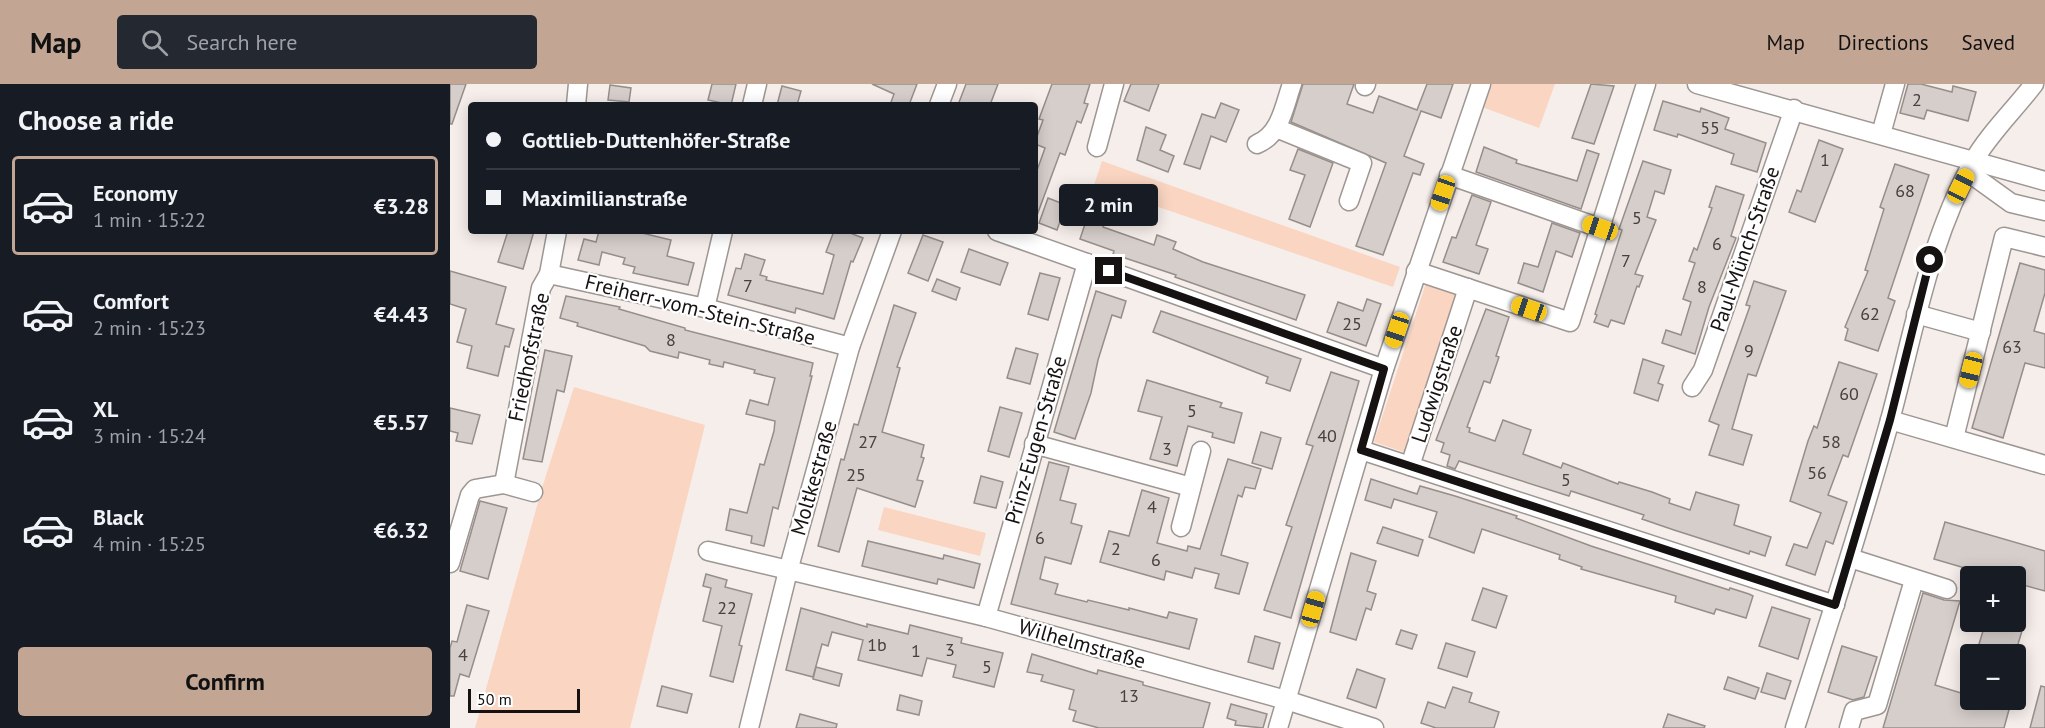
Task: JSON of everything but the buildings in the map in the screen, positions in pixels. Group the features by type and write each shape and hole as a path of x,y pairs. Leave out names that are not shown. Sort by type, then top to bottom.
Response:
{"street":[{"path":"576,102 578,84"},
{"path":"753,102 757,84"},
{"path":"940,102 947,84"},
{"path":"1097,147 1114,84"},
{"path":"1257,144 1271,136 1276,128 1292,84"},
{"path":"1278,728 1384,369 1481,84"},
{"path":"1416,270 1570,322 1646,84"},
{"path":"1697,84 1718,87 1881,134 1971,166 2045,181"},
{"path":"1881,134 1895,84"},
{"path":"1796,728 1850,558 1890,420 1930,260 1971,166 2034,84"},
{"name":"Paul-Münch-Straße","path":"1692,387 1703,370 1794,109"},
{"path":"1276,128 1362,163 1349,201"},
{"path":"1971,166 2011,203 2045,211"},
{"path":"1449,175 1600,228"},
{"name":"Friedhofstraße","path":"504,484 542,288 549,274 556,234"},
{"path":"705,308 722,234"},
{"name":"Moltkestraße","path":"749,728 788,571 850,347 891,234"},
{"path":"1005,234 1384,369"},
{"path":"1954,438 2004,237 2045,247"},
{"name":"Prinz-Eugen-Straße","path":"986,617 1087,263"},
{"name":"Freiherr-vom-Stein-Straße","path":"549,274 705,308 850,347"},
{"name":"Ludwigstraße","path":"1361,450 1410,466 1468,288"},
{"path":"1916,314 1981,332"},
{"path":"1890,420 2045,465"},
{"path":"1035,444 1191,487"},
{"path":"1181,527 1201,451"},
{"path":"1410,466 1835,605"},
{"path":"450,563 470,495 475,489 504,484 533,492"},
{"name":"Wilhelmstraße","path":"708,551 986,617 1286,700 1374,728"},
{"path":"1850,558 1947,589"},
{"path":"1849,728 1854,711 1877,705 1914,580"}],"shaded area":[{"path":"1490,84 1555,84 1539,128 1482,107"},
{"path":"1102,161 1400,267 1393,287 1094,185"},
{"path":"1426,283 1458,293 1407,453 1374,442"},
{"path":"574,387 705,425 630,728 475,728 542,488"},
{"path":"884,507 986,533 980,556 878,530"}],"route":[{"path":"1109,271 1384,369 1361,450 1835,605 1890,420 1930,260"}]}
